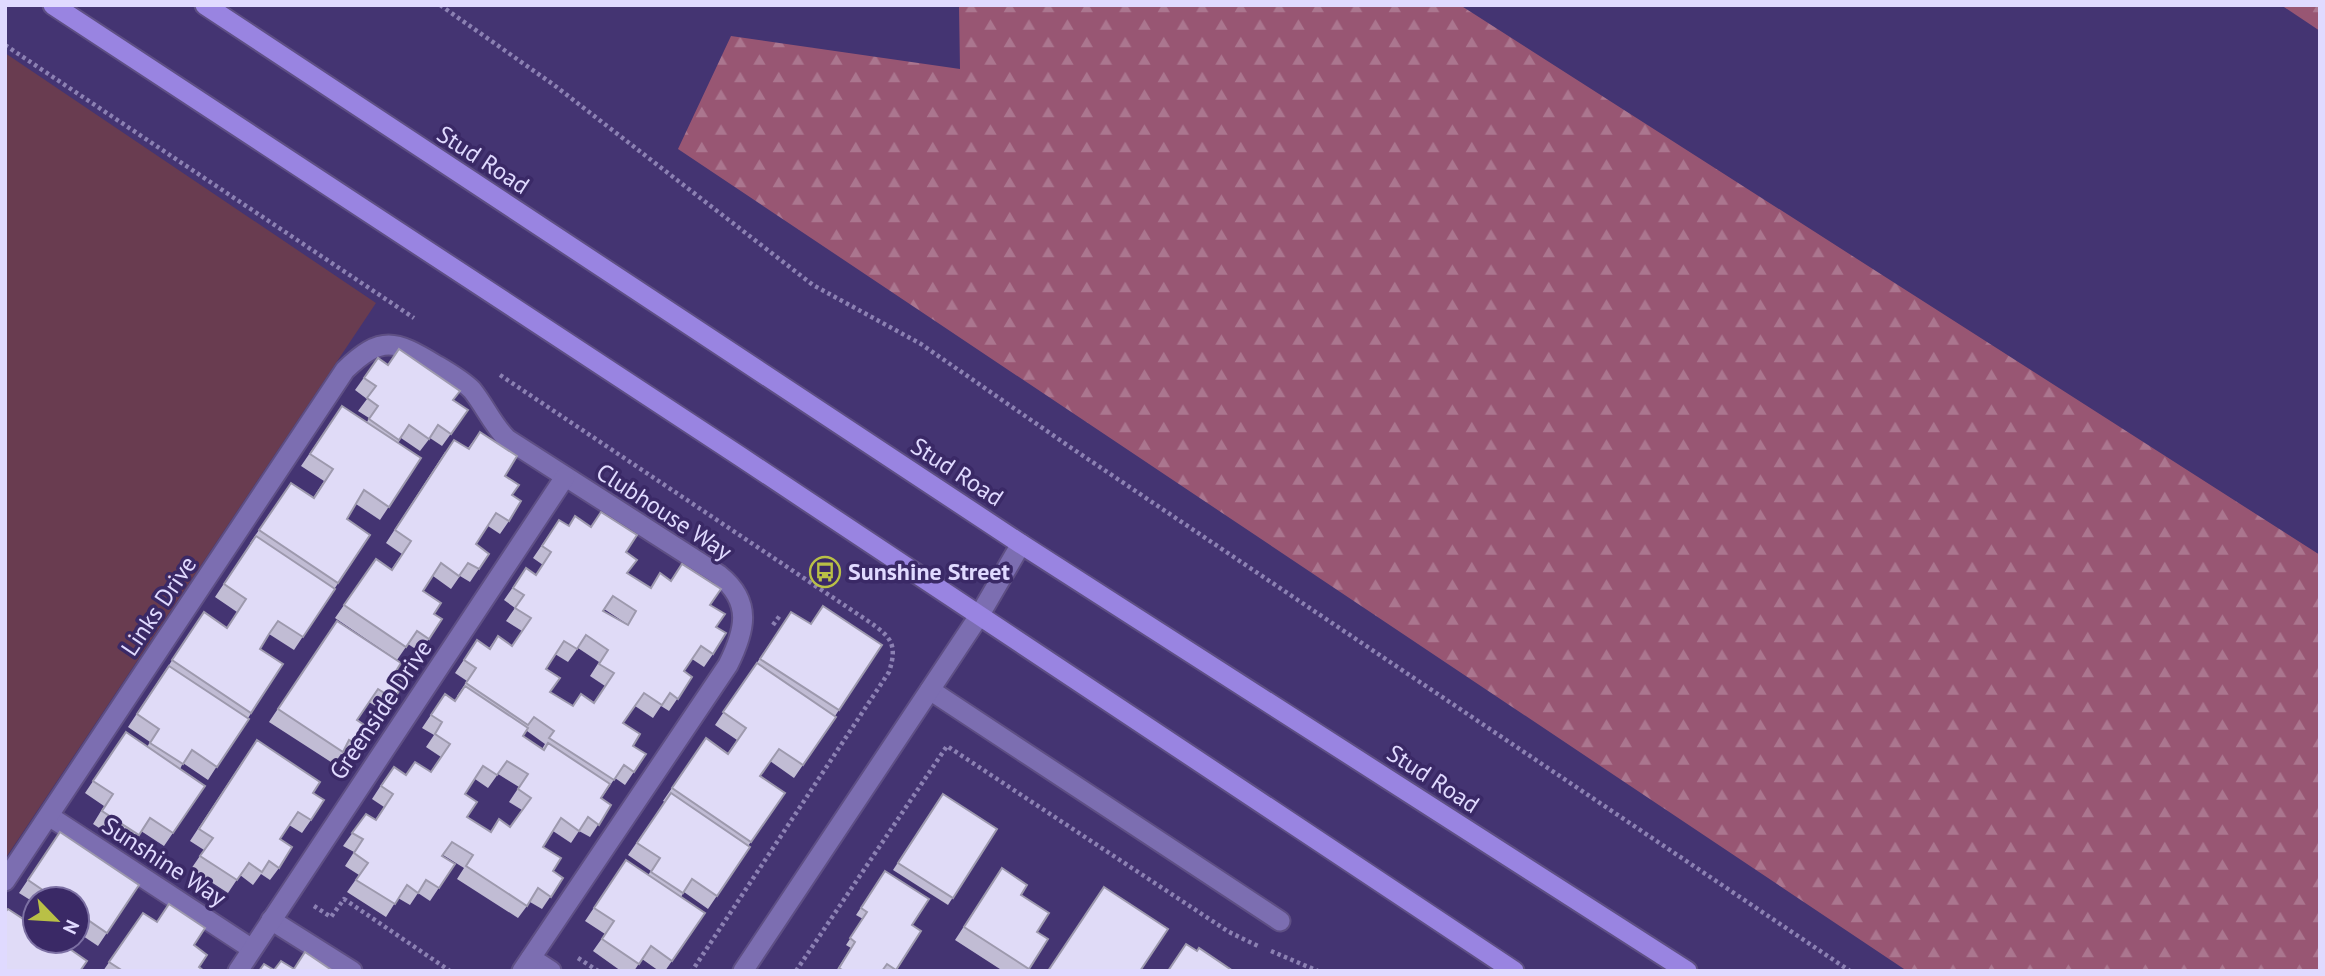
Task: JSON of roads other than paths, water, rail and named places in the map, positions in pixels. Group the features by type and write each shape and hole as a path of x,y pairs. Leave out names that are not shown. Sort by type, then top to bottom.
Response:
{"highway":[{"path":"52,5 741,457 1514,971"},
{"name":"Stud Road","path":"205,5 1021,544 1687,971"}],"street":[{"name":"Clubhouse Way","path":"355,360 367,350 382,345 405,347 418,354 471,390 496,428 507,439 719,575 730,583 738,594 743,618 738,645 728,665 527,964 551,971"},
{"name":"Links Drive","path":"5,881 345,370 355,360"},
{"name":"Greenside Drive","path":"238,971 565,477"},
{"path":"743,971 979,615 1021,544"},
{"path":"930,690 1280,921"},
{"name":"Sunshine Way","path":"49,816 252,949"},
{"path":"271,920 352,971"}],"place":[{"name":"Sunshine Street","path":"825,572"}]}
